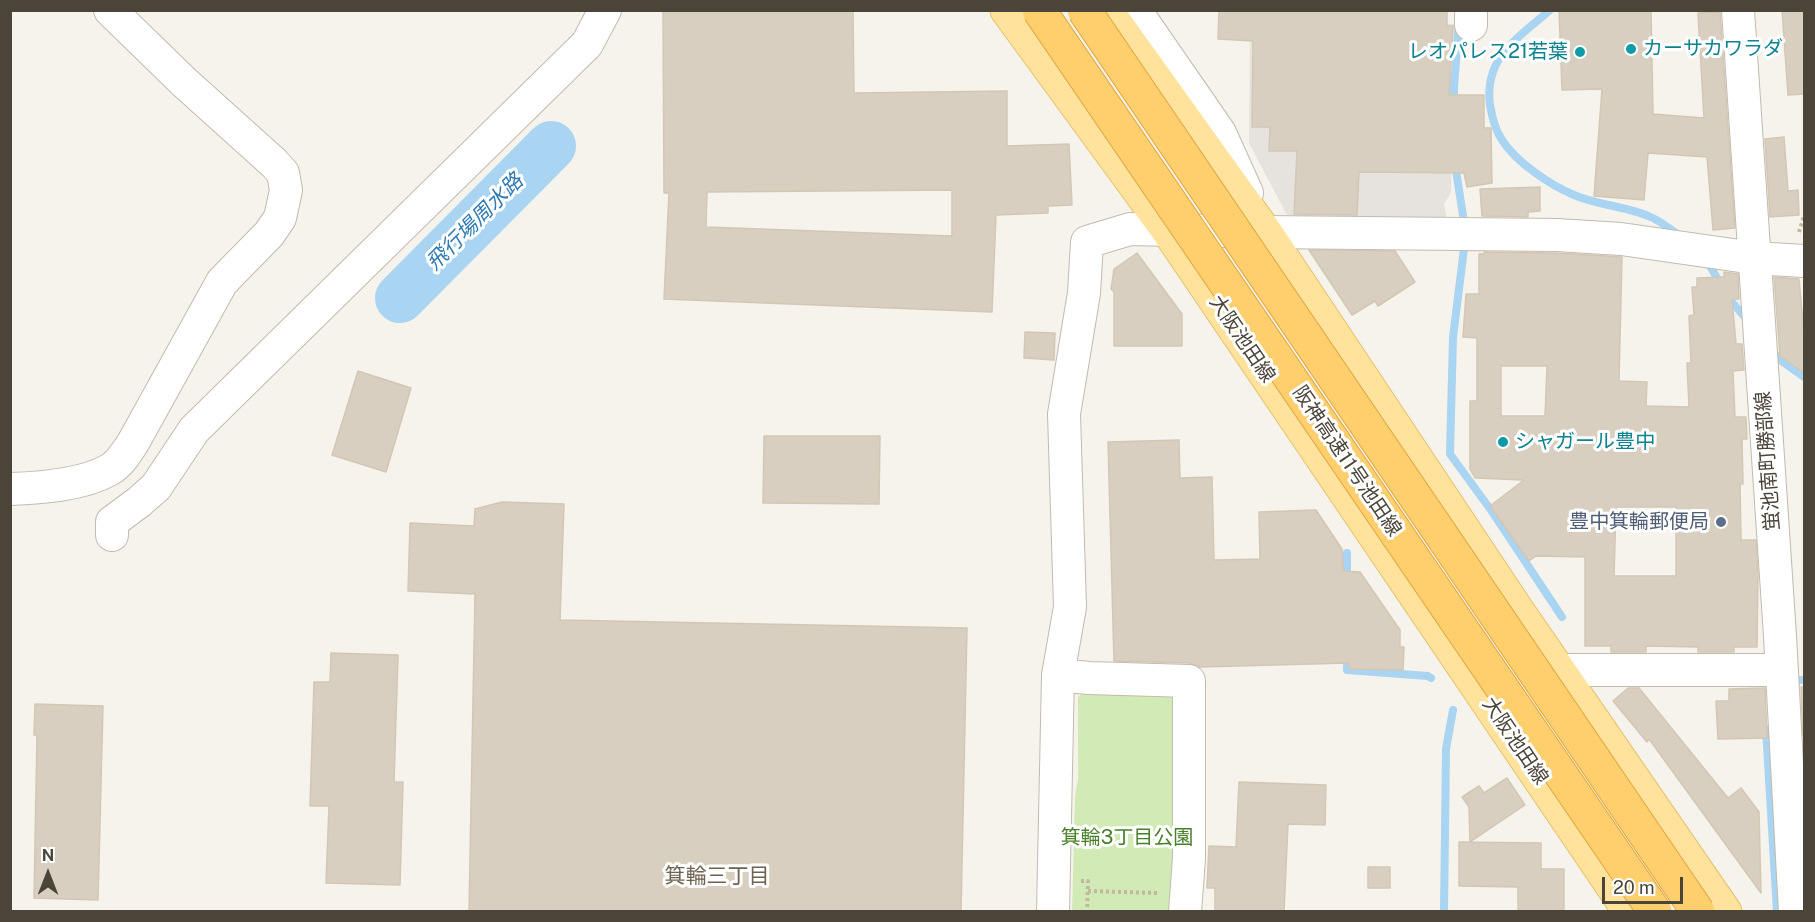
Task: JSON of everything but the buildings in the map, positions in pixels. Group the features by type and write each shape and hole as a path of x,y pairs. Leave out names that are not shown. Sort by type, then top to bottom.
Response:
{"highway":[{"name":"阪神高速11号池田線","path":"1039,10 1655,912"},
{"name":"阪神高速11号池田線","path":"1084,10 1698,912"},
{"path":"1107,10 1150,76 1263,272"}],"main road":[{"name":"大阪池田線","path":"1007,10 1167,229 1630,912"},
{"path":"1107,10 1265,232 1558,670 1725,912"}],"street":[{"path":"10,489 41,488 68,483 110,470 124,457 222,282 269,234 280,218 283,207 286,190 283,173 110,10"},
{"path":"112,535 112,522 156,487 194,430 587,44 605,10"},
{"path":"1135,10 1220,133 1265,232"},
{"name":"蛍池南町勝部線","path":"1738,10 1754,258 1792,632 1781,670 1795,912"},
{"path":"1053,912 1058,675 1070,607 1064,414 1084,293 1087,242 1130,229 1557,235 1621,239 1754,258 1804,261"},
{"path":"1558,670 1781,670"},
{"path":"1058,675 1189,681 1189,858 1171,907"}],"path":[{"path":"1088,912 1088,891 1157,893 1171,907"}],"shaded area":[{"path":"1250,11 1354,22 1456,24 1452,88 1451,193 1444,204 1447,220 1291,223 1249,143"}],"green space":[{"name":"箕輪3丁目公園","path":"1088,690 1169,690 1181,700 1175,911 1072,912 1075,797 1078,778 1078,697"}],"waterway":[{"path":"1550,10 1509,46 1498,61 1491,77 1490,105 1500,136 1508,148 1534,172 1565,191 1593,202 1643,214 1657,220 1680,236"},
{"path":"1454,106 1459,23"},
{"name":"飛行場周水路","path":"400,298 551,146"},
{"path":"1455,164 1464,222"},
{"path":"1464,249 1453,337 1450,454 1493,513 1562,617"},
{"path":"1705,258 1731,301 1749,322"},
{"path":"1770,348 1779,359 1804,377"},
{"path":"1347,553 1347,582"},
{"path":"1347,652 1347,670 1431,678"},
{"path":"1796,680 1804,680"},
{"path":"1444,912 1446,749 1453,710"},
{"path":"1766,729 1777,912"}],"place":[{"name":"カーサカワラダ","path":"1631,49"},
{"name":"レオパレス21若葉","path":"1580,52"},
{"name":"シャガール豊中","path":"1503,442"},
{"name":"豊中箕輪郵便局","path":"1721,522"}],"district":[{"name":"箕輪三丁目","path":"717,877"}]}
